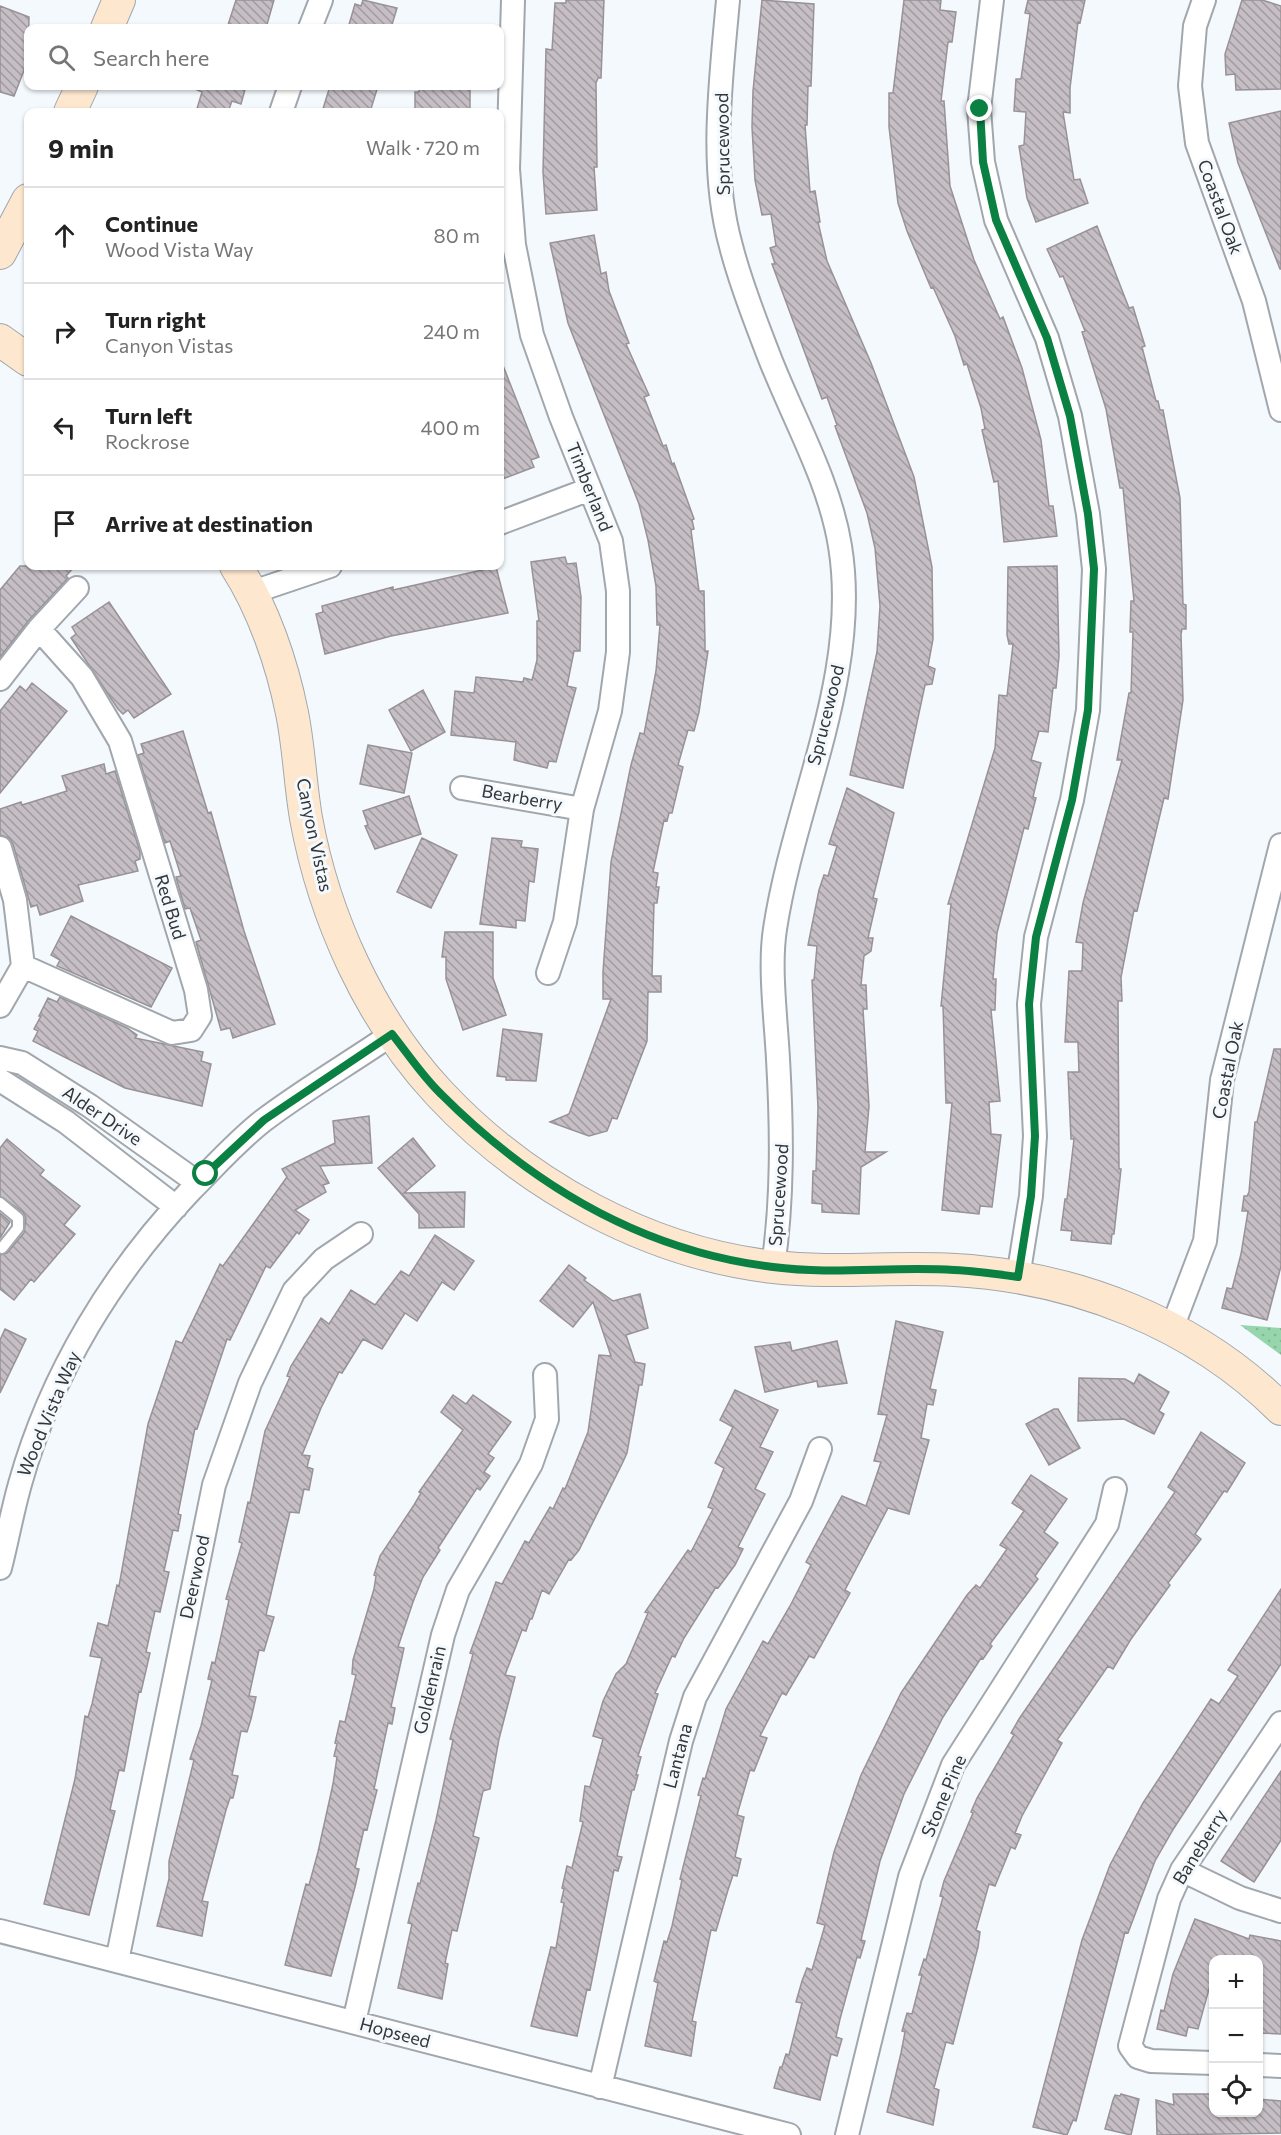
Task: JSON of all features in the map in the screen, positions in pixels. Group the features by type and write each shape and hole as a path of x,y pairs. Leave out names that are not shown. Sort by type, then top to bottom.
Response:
{"street":[{"path":"108,24 119,0"},
{"path":"312,24 321,0"},
{"name":"Sprucewood","path":"728,0 722,72 719,174 730,244 767,352 820,479 840,544 845,599 839,675 787,869 774,932 783,1135 773,1267"},
{"path":"992,0 980,109 983,162 996,220 1047,338 1070,416 1088,514 1094,569 1088,710 1072,800 1036,937 1029,1004 1035,1136 1031,1196 1018,1277"},
{"name":"Coastal Oak","path":"1204,0 1195,26 1190,86 1197,143 1254,301 1281,410"},
{"name":"Timberland","path":"509,1 508,169 514,245 532,335 561,417 611,541 618,591 618,652 609,711 582,809 565,922 548,973"},
{"path":"72,108 80,90"},
{"path":"282,108 289,90"},
{"path":"1,251 24,208"},
{"path":"0,340 24,357"},
{"path":"504,521 590,489"},
{"name":"Canyon Vistas","path":"238,570 252,592 292,712 307,818 320,878 338,930 392,1034 439,1093 512,1159 551,1187 593,1211 659,1239 719,1258 773,1267 846,1272 954,1269 1018,1277 1090,1293 1172,1328 1263,1391 1281,1409"},
{"path":"252,592 318,570"},
{"path":"0,679 39,629 77,588"},
{"name":"Red Bud","path":"23,966 172,1033 192,1030 200,1016 196,990 120,741 82,677 39,629"},
{"name":"Bearberry","path":"462,788 582,809"},
{"name":"Coastal Oak","path":"1172,1328 1205,1241 1222,1080 1281,845"},
{"path":"0,848 15,900 23,966 0,1006"},
{"name":"Wood Vista Way","path":"0,1568 20,1484 48,1406 80,1339 119,1277 198,1183 264,1120 392,1034"},
{"name":"Alder Drive","path":"0,1058 22,1064 71,1094 198,1183"},
{"name":"Alder Drive","path":"0,1080 66,1122 176,1207"},
{"name":"Deerwood","path":"117,1960 214,1485 250,1383 294,1291 324,1259 360,1234"},
{"name":"Goldenrain","path":"354,2022 443,1635 458,1590 531,1464 546,1419 545,1375"},
{"name":"Lantana","path":"600,2087 681,1741 695,1697 801,1501 820,1449"},
{"name":"Stone Pine","path":"847,2135 910,1877 953,1765 1107,1524 1115,1489"},
{"name":"Baneberry","path":"1209,2063 1151,2061 1138,2057 1130,2046 1169,1899 1182,1870 1280,1728"},
{"path":"1182,1870 1240,1898 1281,1911"},
{"name":"Hopseed","path":"0,1931 789,2135"},
{"path":"1263,2065 1281,2066"}],"lane":[{"path":"0,1203 18,1218 18,1228 2,1248"}],"green space":[{"path":"1240,1325 1281,1328 1281,1355"}],"building":[{"path":"236,0 274,0 267,24 228,24"},
{"path":"363,0 397,8 392,24 349,24 355,4 361,6"},
{"path":"566,0 604,0 601,78 598,78 596,83 597,167 594,167 597,210 546,214 543,172 546,49 552,50 555,3 566,3"},
{"path":"762,0 814,4 811,86 808,86 807,125 805,125 810,192 815,191 820,222 818,222 827,261 871,363 914,477 932,567 933,639 928,666 935,669 932,684 925,685 903,788 850,775 877,652 880,606 875,548 867,513 835,426 837,425 827,397 822,399 772,264 775,264 770,248 776,246 771,214 762,215 755,180 752,127 753,91"},
{"path":"904,0 941,0 940,10 956,12 952,42 948,42 941,101 944,101 950,186 974,260 1000,319 1003,317 1022,368 1041,440 1049,506 1053,506 1057,536 1004,542 998,481 994,482 982,430 985,429 981,408 967,364 964,365 955,336 933,287 931,288 898,203 889,127 889,93 893,93"},
{"path":"1028,0 1085,0 1080,23 1078,22 1070,88 1070,113 1063,112 1074,180 1080,179 1088,203 1036,222 1027,198 1019,146 1024,145 1026,112 1014,111 1016,79 1021,79 1030,14 1025,13"},
{"path":"1242,0 1262,0 1281,6 1281,89 1236,90 1235,74 1226,75 1225,54"},
{"path":"0,6 29,17 29,24 24,24 24,70 14,96 0,92"},
{"path":"197,90 245,90 241,104 232,101 229,108 197,108 202,92"},
{"path":"329,90 377,90 371,108 323,108"},
{"path":"419,90 470,90 470,108 415,108 415,92"},
{"path":"1281,111 1280,269 1238,163 1229,123"},
{"path":"1097,226 1129,308 1133,307 1145,346 1142,347 1156,401 1158,401 1160,410 1163,410 1180,498 1183,604 1186,605 1186,629 1182,629 1181,634 1183,700 1168,799 1164,798 1137,911 1134,910 1121,977 1122,1001 1118,1001 1119,1169 1121,1169 1111,1244 1071,1240 1072,1231 1061,1230 1074,1139 1071,1139 1068,1072 1079,1072 1078,1042 1065,1042 1069,971 1082,971 1083,943 1076,942 1083,903 1122,760 1117,760 1129,693 1131,693 1133,632 1130,632 1131,601 1134,601 1123,488 1120,488 1106,409 1082,332 1085,331 1063,276 1060,277 1047,249"},
{"path":"594,235 601,274 606,272 609,291 629,343 626,344 649,395 644,397 663,446 666,445 672,464 674,463 694,519 692,520 694,529 691,530 699,591 704,591 705,651 708,651 699,712 694,731 688,730 678,765 683,767 672,813 669,813 667,821 664,820 653,872 658,873 656,887 659,887 657,903 654,903 652,976 661,976 661,992 648,992 647,1041 617,1119 612,1118 607,1131 589,1136 550,1122 569,1114 611,999 603,999 603,972 611,862 631,765 640,733 644,734 656,671 660,625 657,625 656,586 639,504 568,323 550,243"},
{"path":"504,368 539,457 531,460 534,467 504,478"},
{"path":"565,557 567,564 576,563 581,597 580,651 574,651 567,686 576,688 556,762 549,761 547,768 514,760 516,742 451,735 455,691 474,693 476,677 523,682 524,678 532,680 537,660 537,621 539,621 531,562"},
{"path":"20,566 24,566 24,570 71,570 66,576 68,578 29,620 0,657 0,590"},
{"path":"1057,566 1059,656 1056,688 1053,688 1048,732 1039,731 1031,760 1041,763 1033,797 1036,798 1028,829 1024,828 997,933 993,979 996,979 995,1010 991,1010 1000,1101 989,1102 991,1134 1001,1135 992,1207 980,1206 979,1214 942,1210 952,1103 946,1103 943,1006 941,1006 951,904 948,904 995,748 999,695 1007,696 1013,644 1009,644 1007,635 1008,567"},
{"path":"483,570 497,570 508,613 391,636 325,654 316,614 323,612 322,606 393,587 393,590"},
{"path":"109,602 171,694 134,718 128,710 123,714 118,709 71,638 76,634 72,627"},
{"path":"32,683 67,711 0,793 0,711 20,686 26,691"},
{"path":"423,690 445,732 411,751 389,710"},
{"path":"183,731 208,813 211,812 244,931 275,1024 233,1038 230,1028 221,1030 196,942 201,940 190,908 185,909 176,877 181,876 170,841 165,843 138,755 144,753 141,744"},
{"path":"368,745 412,753 404,793 360,784"},
{"path":"104,764 106,774 115,771 140,852 140,859 135,861 138,871 78,885 83,901 40,915 37,905 31,907 13,844 9,838 0,835 0,809 21,802 22,805 67,791 62,776"},
{"path":"847,788 894,813 873,898 877,899 868,938 873,938 871,951 864,956 861,985 866,985 867,1009 863,1009 869,1106 865,1152 886,1152 861,1167 859,1214 822,1212 822,1204 812,1203 813,1171 816,1171 818,1108 812,980 814,980 817,946 808,945 819,890 824,875 828,876 837,846 829,844"},
{"path":"409,796 421,834 375,849 365,826 368,825 363,811"},
{"path":"422,838 457,855 431,908 397,892"},
{"path":"492,838 522,841 521,847 538,849 534,882 529,881 525,921 516,920 516,928 480,924"},
{"path":"71,916 172,968 151,1007 57,966 60,960 51,955"},
{"path":"445,932 493,932 493,978 506,1015 463,1030 446,979 446,957 442,957"},
{"path":"60,997 127,1028 137,1035 135,1038 203,1052 201,1061 211,1064 202,1106 125,1088 33,1041 38,1031 34,1029 48,998 57,1002"},
{"path":"503,1029 542,1034 536,1081 506,1080 506,1077 497,1076"},
{"path":"1274,1049 1281,1049 1281,1266 1267,1320 1222,1308 1227,1288 1232,1289 1241,1254 1248,1211 1242,1211 1244,1196 1247,1196 1249,1192 1255,1122 1257,1122"},
{"path":"369,1116 372,1163 320,1166 329,1183 323,1185 326,1192 295,1210 309,1220 270,1268 266,1266 230,1340 227,1339 197,1429 195,1428 178,1514 181,1515 178,1531 173,1530 164,1571 169,1572 160,1612 155,1611 146,1652 150,1653 141,1692 139,1691 124,1771 119,1770 110,1810 115,1811 89,1915 44,1904 75,1779 85,1716 88,1717 92,1704 102,1658 90,1656 98,1623 108,1626 117,1585 119,1586 148,1424 176,1341 182,1343 220,1264 223,1266 287,1177 282,1169 335,1143 333,1121"},
{"path":"413,1138 435,1166 404,1193 465,1192 464,1227 419,1228 419,1214 378,1168"},
{"path":"7,1139 44,1170 40,1175 80,1206 64,1225 75,1234 34,1282 31,1279 14,1300 0,1289 0,1255 7,1253 24,1233 26,1218 23,1212 0,1196 0,1148"},
{"path":"0,1213 10,1222 0,1238"},
{"path":"435,1235 474,1261 454,1290 442,1282 417,1321 405,1313 382,1349 363,1339 342,1373 339,1372 321,1408 302,1455 310,1456 307,1467 313,1469 309,1490 304,1489 299,1513 290,1512 266,1615 274,1617 264,1651 259,1650 249,1696 256,1697 247,1732 241,1731 232,1775 238,1776 233,1798 230,1798 226,1810 202,1901 208,1902 202,1936 157,1926 169,1879 169,1861 194,1760 190,1759 212,1680 208,1679 212,1662 215,1663 229,1600 226,1599 242,1543 239,1542 248,1502 250,1503 265,1431 290,1377 287,1376 291,1366 321,1318 329,1324 351,1290 375,1305 401,1271 409,1276"},
{"path":"569,1265 586,1278 584,1280 613,1301 640,1294 648,1328 626,1335 635,1362 645,1364 642,1385 639,1385 627,1453 622,1464 579,1550 571,1560 569,1559 549,1594 542,1590 532,1619 526,1631 522,1630 505,1675 515,1677 499,1739 490,1789 483,1791 473,1836 479,1838 457,1931 452,1930 445,1963 448,1964 442,1999 398,1988 412,1924 408,1923 436,1820 453,1740 450,1739 473,1654 470,1653 496,1582 502,1584 525,1541 529,1543 550,1507 553,1509 563,1488 565,1489 588,1432 599,1355 611,1356 593,1302 573,1327 540,1301"},
{"path":"896,1321 943,1332 930,1389 936,1390 933,1405 927,1404 921,1438 929,1440 909,1514 888,1508 845,1590 850,1593 814,1658 809,1656 786,1695 782,1693 760,1736 767,1738 754,1771 750,1770 737,1815 744,1817 735,1857 741,1859 737,1876 733,1875 716,1931 711,1930 692,2021 696,2022 691,2056 645,2046 658,1983 654,1981 664,1941 667,1942 672,1926 682,1880 680,1879 701,1796 698,1795 726,1709 763,1641 768,1644 790,1606 811,1565 806,1562 842,1496 866,1506 881,1462 874,1461 887,1415 878,1414"},
{"path":"5,1329 26,1339 0,1393 0,1340"},
{"path":"837,1341 847,1383 818,1387 817,1381 765,1392 755,1347 790,1342 792,1351"},
{"path":"1139,1374 1169,1392 1159,1411 1164,1414 1154,1434 1124,1419 1078,1421 1079,1378 1125,1379 1134,1384"},
{"path":"735,1390 778,1410 760,1447 773,1452 755,1489 765,1494 738,1547 743,1549 735,1565 718,1588 716,1587 684,1638 675,1657 672,1656 655,1693 658,1694 638,1756 641,1757 636,1775 638,1775 634,1790 632,1790 617,1856 622,1857 618,1871 614,1870 590,1990 587,1989 577,2036 531,2026 551,1947 556,1948 564,1903 561,1902 564,1889 562,1888 567,1866 572,1868 583,1822 580,1821 585,1786 590,1787 603,1739 593,1736 603,1701 616,1674 626,1664 648,1613 645,1612 688,1550 691,1552 713,1509 708,1507 724,1468 715,1463 733,1427 720,1420"},
{"path":"453,1395 466,1404 473,1395 511,1422 488,1454 494,1458 484,1472 490,1476 480,1490 477,1488 438,1548 440,1550 423,1577 398,1647 404,1648 391,1707 395,1708 392,1724 388,1723 374,1789 377,1790 367,1830 364,1829 355,1868 359,1869 355,1887 331,1976 285,1965 306,1884 309,1885 318,1852 333,1784 337,1757 334,1756 337,1744 335,1743 340,1721 345,1722 356,1675 352,1674 353,1660 374,1589 376,1576 374,1575 380,1556 414,1505 421,1493 419,1492 463,1430 441,1412"},
{"path":"1058,1409 1080,1448 1049,1465 1026,1424"},
{"path":"1201,1432 1245,1463 1227,1492 1224,1491 1195,1534 1201,1539 1168,1583 1170,1585 1131,1639 1113,1669 1108,1666 1057,1740 1062,1743 1015,1833 1021,1835 1015,1849 1011,1847 995,1886 989,1884 976,1930 980,1932 978,1947 953,2044 946,2042 934,2088 939,2090 933,2125 887,2112 905,2032 902,2031 907,2013 912,2014 922,1975 919,1975 924,1959 926,1960 943,1897 940,1896 944,1881 973,1813 971,1812 977,1798 1014,1735 1011,1733 1019,1719 1175,1492 1168,1487"},
{"path":"1031,1475 1067,1499 1044,1532 1058,1543 1035,1576 1038,1579 990,1644 992,1646 983,1659 981,1658 943,1717 904,1794 880,1861 861,1940 865,1941 860,1958 857,1957 836,2037 842,2039 837,2056 831,2054 820,2100 774,2088 780,2067 782,2067 786,2054 789,2055 802,2003 796,2002 807,1968 812,1970 825,1925 817,1923 834,1852 861,1775 901,1693 967,1595 976,1585 980,1588 1007,1549 1000,1545 1024,1511 1012,1503"},
{"path":"1281,1589 1281,1664 1155,1861 1128,1933 1125,1932 1076,2121 1073,2120 1067,2135 1033,2127 1082,1940 1110,1865 1143,1803 1211,1699 1219,1704 1238,1676 1228,1670"},
{"path":"1281,1771 1281,1840 1254,1882 1221,1861"},
{"path":"1195,1919 1249,1939 1250,1935 1281,1941 1281,2034 1263,2033 1263,1955 1209,1955 1209,1989 1198,2029 1188,2027 1186,2036 1157,2029 1173,1974"},
{"path":"1121,2094 1139,2099 1131,2135 1105,2129 1115,2095 1120,2096"},
{"path":"1173,2094 1209,2094 1209,2117 1263,2117 1263,2099 1281,2101 1281,2133 1157,2135 1156,2100 1174,2105"}],"route":[{"path":"206,1174 264,1120 392,1034 439,1093 512,1159 551,1187 593,1211 659,1239 719,1258 773,1267 846,1272 954,1269 1018,1277 1020,1251 1031,1196 1035,1136 1029,1004 1036,937 1072,800 1088,710 1094,617 1094,569 1088,514 1070,416 1047,338 996,220 983,162 980,109"}]}
